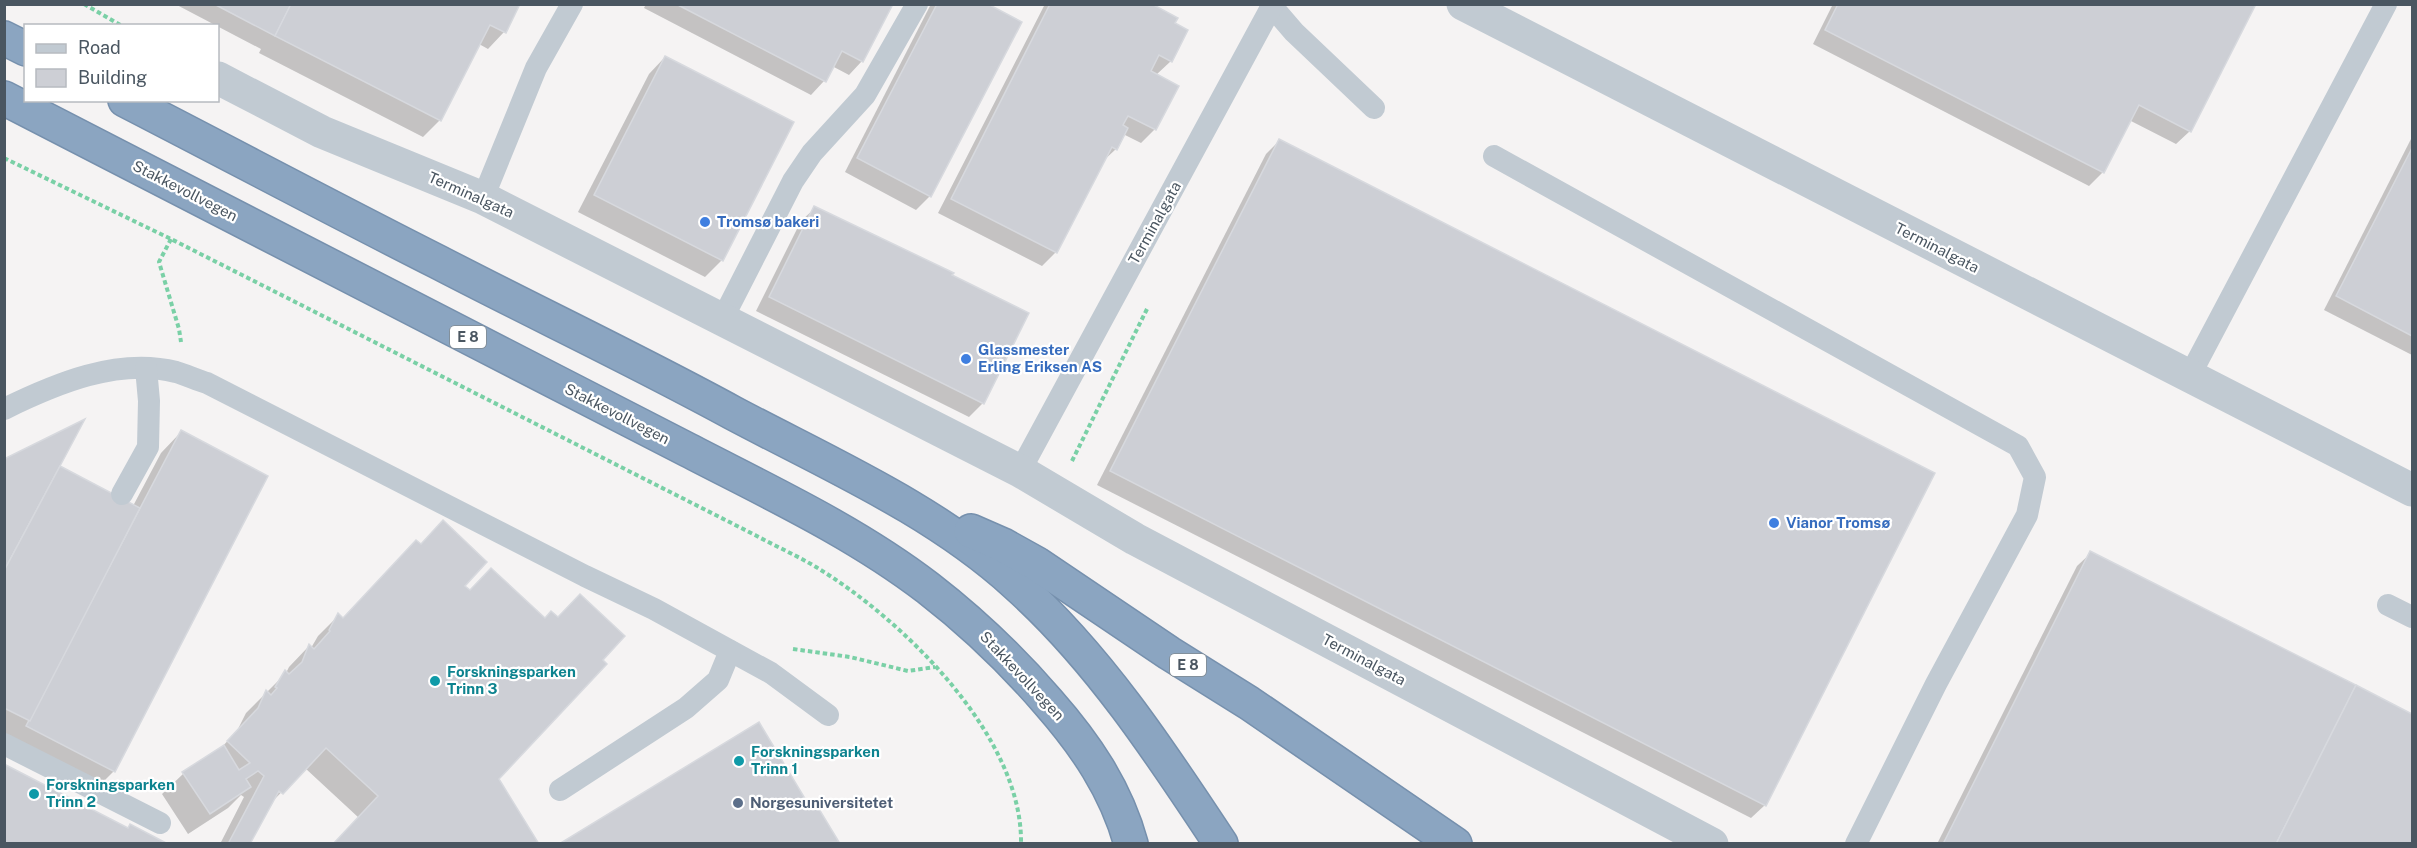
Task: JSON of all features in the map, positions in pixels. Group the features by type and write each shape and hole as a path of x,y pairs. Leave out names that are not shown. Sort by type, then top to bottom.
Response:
{"highway":[{"path":"4,38 24,48"},
{"name":"Stakkevollvegen","path":"4,98 750,482 877,553 925,586 973,624 1008,657 1059,715 1084,745 1115,796 1124,816 1131,843"},
{"name":"E 8","path":"129,102 440,263 658,372 909,507 986,559 1016,583 1087,656 1221,843"},
{"name":"E 8","path":"909,507 989,539 1037,564 1133,630 1258,709 1455,843"}],"street":[{"name":"Terminalgata","path":"1463,4 2412,490"},
{"name":"Terminalgata","path":"219,79 322,132 483,198 1020,471 1135,539 1712,843"}],"lane":[{"path":"483,198 536,68 573,4"},
{"path":"722,320 793,181 812,153 865,95 917,4"},
{"path":"2189,377 2386,4"},
{"path":"1272,5 1294,32 1374,108"},
{"name":"Terminalgata","path":"1020,471 1272,5"},
{"path":"1494,156 2018,446 2035,477 2027,515 1936,684 1856,843"},
{"path":"4,409 34,394 89,374 146,368 176,372 207,383 574,571 654,609 771,674 828,715"},
{"path":"122,494 148,447 149,401 146,368"},
{"path":"2388,605 2412,617"},
{"path":"560,790 686,708 718,680 730,651"},
{"path":"4,744 160,823"}],"path":[{"path":"84,4 119,24"},
{"path":"4,158 171,239 816,567 892,623 936,667 981,724 1008,777 1016,803 1021,843"},
{"path":"171,239 159,262 179,329 182,352"},
{"path":"787,648 850,657 908,671 936,667"}],"building":[{"path":"214,4 291,4 275,36"},
{"path":"291,4 520,4 506,33 490,25 441,121 275,36"},
{"path":"676,4 893,4 863,62 842,51 826,82"},
{"path":"937,4 988,4 1022,22 931,197 857,158"},
{"path":"1050,4 1152,4 1178,18 1175,23 1188,30 1172,62 1159,55 1151,71 1179,86 1156,130 1128,116 1123,125 1128,128 1117,150 1112,147 1057,253 951,199"},
{"path":"1838,4 2256,4 2191,132 2139,105 2104,173 1825,30"},
{"path":"665,56 794,122 723,261 594,195"},
{"path":"1279,139 1935,473 1766,806 1110,471"},
{"path":"2412,148 2412,336 2336,296"},
{"path":"814,206 954,273 952,275 1029,313 984,404 769,297"},
{"path":"85,419 60,466 4,571 4,459"},
{"path":"181,430 268,476 115,772 26,726"},
{"path":"60,466 140,508 30,721 4,708 4,571"},
{"name":"Forskningsparken Trinn 3","path":"443,520 487,562 465,586 470,590 491,568 545,618 551,611 558,617 580,594 625,636 603,660 607,664 499,779 539,844 333,844 378,796 326,748 283,794 279,791 250,844 228,844 264,776 258,771 246,779 251,787 210,814 182,772 224,745 239,770 250,763 227,741 258,708 266,690 271,695 277,688 275,687 285,670 289,674 302,662 309,644 314,649 330,631 338,613 343,618 416,540 421,544"},
{"path":"2090,551 2356,685 2276,844 1943,844"},
{"path":"2356,685 2412,714 2412,844 2276,844"},
{"name":"Forskningsparken Trinn 1","path":"759,722 807,802 813,799 839,842 559,844"},
{"name":"Forskningsparken Trinn 2","path":"4,764 128,828 130,824 168,844 4,844"}],"place":[{"name":"Tromsø bakeri","path":"705,222"},
{"name":"Glassmester Erling Eriksen AS","path":"966,359"},
{"name":"Vianor Tromsø","path":"1774,523"},
{"name":"Forskningsparken Trinn 3","path":"435,681"},
{"name":"Forskningsparken Trinn 1","path":"739,761"},
{"name":"Forskningsparken Trinn 2","path":"34,794"},
{"name":"Norgesuniversitetet","path":"738,803"}]}
